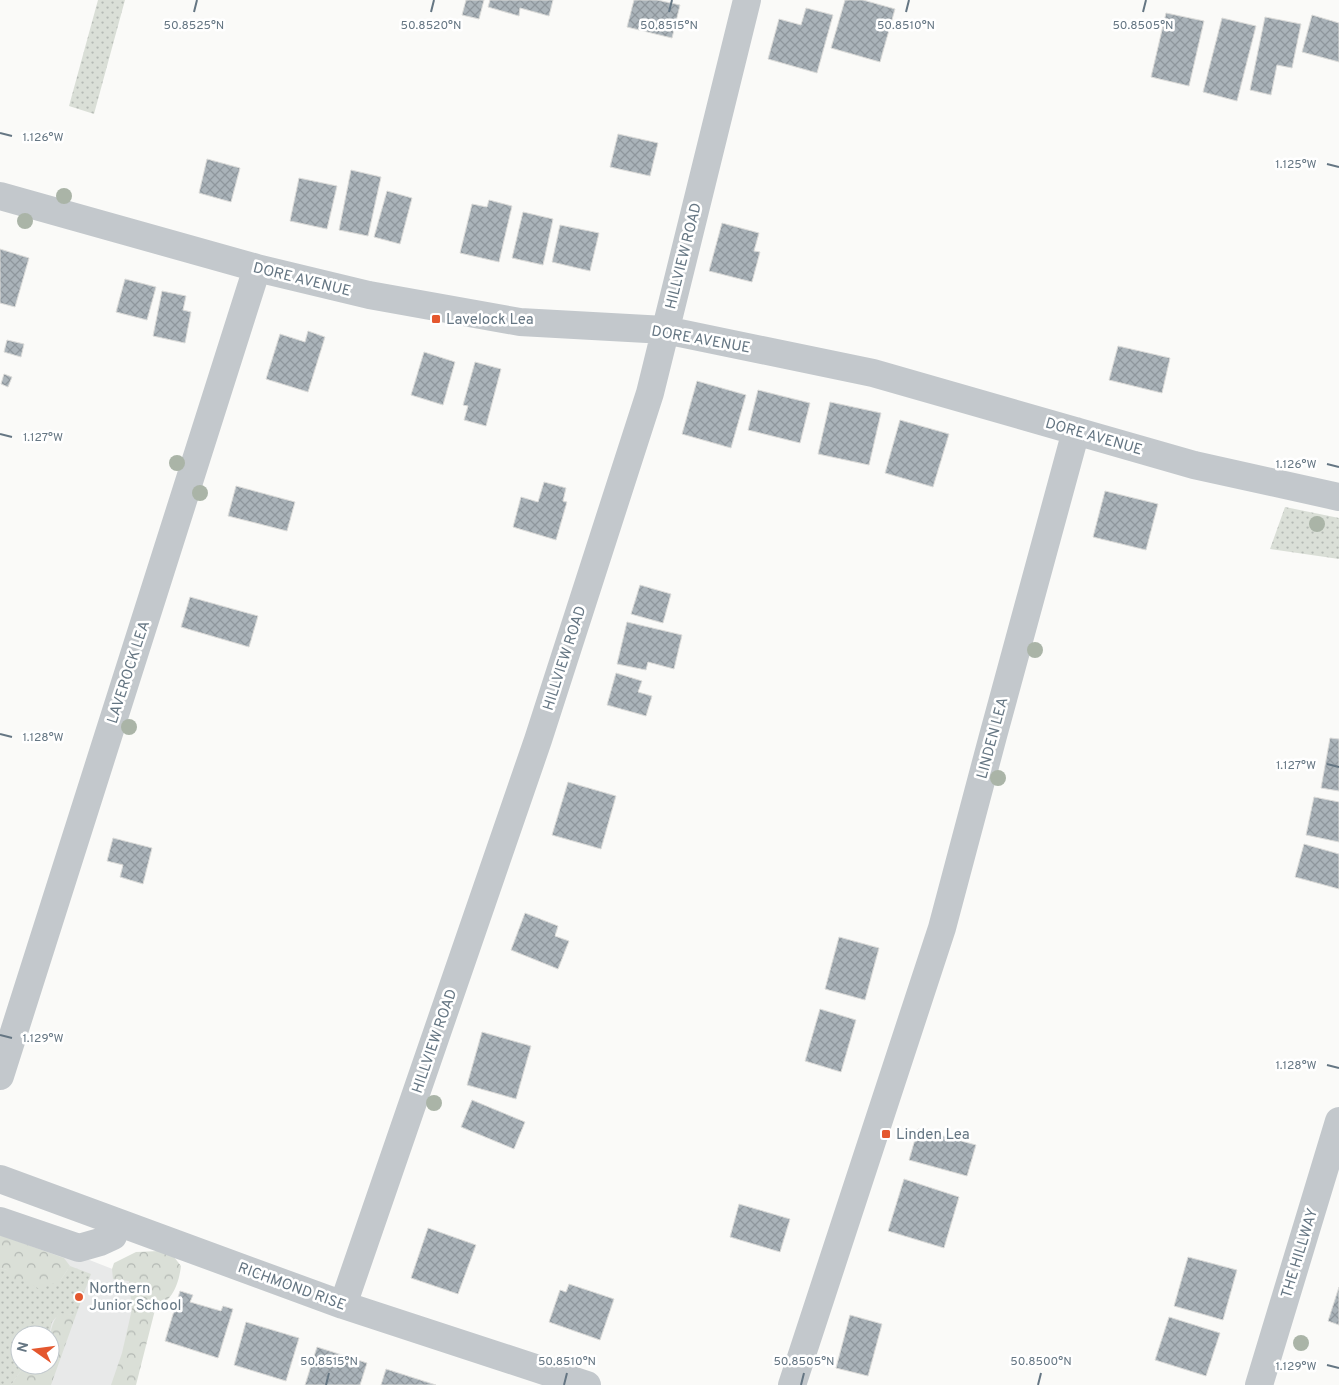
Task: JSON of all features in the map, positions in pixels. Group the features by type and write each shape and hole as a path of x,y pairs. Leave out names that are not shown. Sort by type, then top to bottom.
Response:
{"street":[{"name":"HILLVIEW ROAD","path":"343,1304 538,740 650,393 747,0"},
{"name":"DORE AVENUE","path":"0,196 257,268 369,295 520,322 665,330 873,373 1194,465 1339,497"},
{"name":"LAVEROCK LEA","path":"0,1076 257,268"},
{"name":"LINDEN LEA","path":"792,1385 942,928 992,736 1076,431"},
{"name":"THE HILLWAY","path":"1259,1385 1339,1121"},
{"name":"RICHMOND RISE","path":"0,1180 343,1304 587,1385"},
{"path":"0,1221 79,1248 113,1236 116,1222"}],"shaded area":[{"name":"Northern Junior School","path":"0,1225 161,1288 133,1385 0,1385"}],"green space":[{"path":"98,0 125,0 94,114 69,106"},
{"path":"1285,507 1339,518 1339,559 1270,549"},
{"path":"0,1235 64,1258 70,1266 60,1281 39,1289 24,1279 16,1281 9,1277 7,1270 0,1268"},
{"path":"159,1251 174,1257 181,1266 177,1285 167,1300 156,1306 136,1385 111,1385 122,1353 132,1309 129,1281 113,1279 112,1269 114,1263 136,1252"},
{"path":"70,1266 91,1274 76,1315 59,1314 51,1325 10,1325 10,1375 18,1375 11,1385 0,1385 0,1268 24,1279 60,1281"},
{"path":"59,1313 76,1315 60,1360 60,1325 53,1325"},
{"path":"18,1375 55,1375 51,1385 11,1385"}],"building":[{"path":"466,0 484,0 479,19 462,15"},
{"path":"490,0 553,0 549,16 520,8 519,16 488,7"},
{"path":"634,0 657,0 680,5 672,38 627,27"},
{"path":"845,0 863,0 895,9 880,62 831,48"},
{"path":"806,8 833,15 817,73 768,59 779,19 801,25"},
{"path":"1166,13 1204,21 1189,86 1151,77"},
{"path":"1312,15 1339,23 1339,62 1302,52"},
{"path":"1265,17 1301,24 1292,68 1277,65 1271,95 1250,90"},
{"path":"1222,18 1256,26 1237,101 1203,92"},
{"path":"618,134 658,143 650,176 610,167"},
{"path":"207,159 240,168 231,202 199,193"},
{"path":"351,170 381,177 368,236 339,230"},
{"path":"299,178 337,186 327,229 290,221"},
{"path":"387,191 412,198 400,244 374,237"},
{"path":"489,200 512,206 499,262 460,253 472,204 487,207"},
{"path":"523,212 553,219 543,265 512,258"},
{"path":"722,223 759,233 754,251 760,252 752,282 709,271"},
{"path":"560,225 599,233 590,271 552,262"},
{"path":"0,249 29,258 15,307 0,303"},
{"path":"125,279 156,287 147,320 116,312"},
{"path":"162,291 186,296 183,310 191,312 185,343 153,336"},
{"path":"308,331 325,337 308,392 266,379 280,334 305,342"},
{"path":"7,340 24,344 21,357 4,352"},
{"path":"1118,346 1170,358 1162,393 1109,380"},
{"path":"424,352 455,362 443,405 411,395"},
{"path":"475,362 501,369 486,426 464,420 468,406 463,405"},
{"path":"4,374 12,377 8,387 1,384"},
{"path":"697,381 746,395 731,448 682,434"},
{"path":"758,390 810,403 800,443 748,430"},
{"path":"830,402 881,413 869,465 818,454"},
{"path":"900,420 949,434 933,487 885,473"},
{"path":"544,482 566,488 563,501 567,502 556,540 513,527 521,497 538,502"},
{"path":"236,486 295,502 287,531 228,516"},
{"path":"1105,491 1158,504 1146,550 1093,537"},
{"path":"640,585 671,594 663,623 631,614"},
{"path":"190,597 258,616 249,647 181,627"},
{"path":"627,622 682,635 674,669 648,662 646,670 617,664"},
{"path":"616,673 642,681 638,692 652,696 646,716 607,705"},
{"path":"1330,738 1339,739 1339,791 1321,788"},
{"path":"568,782 616,796 601,849 552,835"},
{"path":"1314,797 1339,802 1339,842 1306,835"},
{"path":"113,838 152,848 143,884 120,877 123,865 107,861"},
{"path":"1304,844 1339,854 1339,889 1295,877"},
{"path":"525,913 558,926 555,936 569,941 558,969 511,950"},
{"path":"839,937 879,948 865,1000 825,989"},
{"path":"820,1009 856,1020 841,1072 805,1061"},
{"path":"482,1032 531,1046 516,1099 467,1085"},
{"path":"472,1100 525,1122 514,1149 461,1127"},
{"path":"918,1129 976,1145 967,1176 909,1160"},
{"path":"904,1179 959,1197 944,1248 888,1231"},
{"path":"739,1204 790,1219 780,1252 730,1237"},
{"path":"428,1228 476,1245 458,1294 411,1278"},
{"path":"1188,1257 1237,1270 1223,1320 1174,1306"},
{"path":"569,1284 614,1299 600,1340 549,1322 560,1290 566,1292"},
{"path":"1339,1287 1339,1325 1328,1321"},
{"path":"180,1291 193,1295 190,1302 221,1311 223,1306 233,1309 218,1358 165,1341"},
{"path":"850,1315 882,1324 868,1376 836,1368"},
{"path":"1169,1317 1220,1333 1206,1376 1155,1360"},
{"path":"246,1322 299,1338 286,1381 234,1365"},
{"path":"317,1347 367,1363 360,1385 305,1385"},
{"path":"386,1369 436,1385 381,1385"}],"place":[{"name":"Lavelock Lea","path":"436,319"},
{"name":"Linden Lea","path":"886,1134"},
{"name":"Northern Junior School","path":"79,1297"}]}
